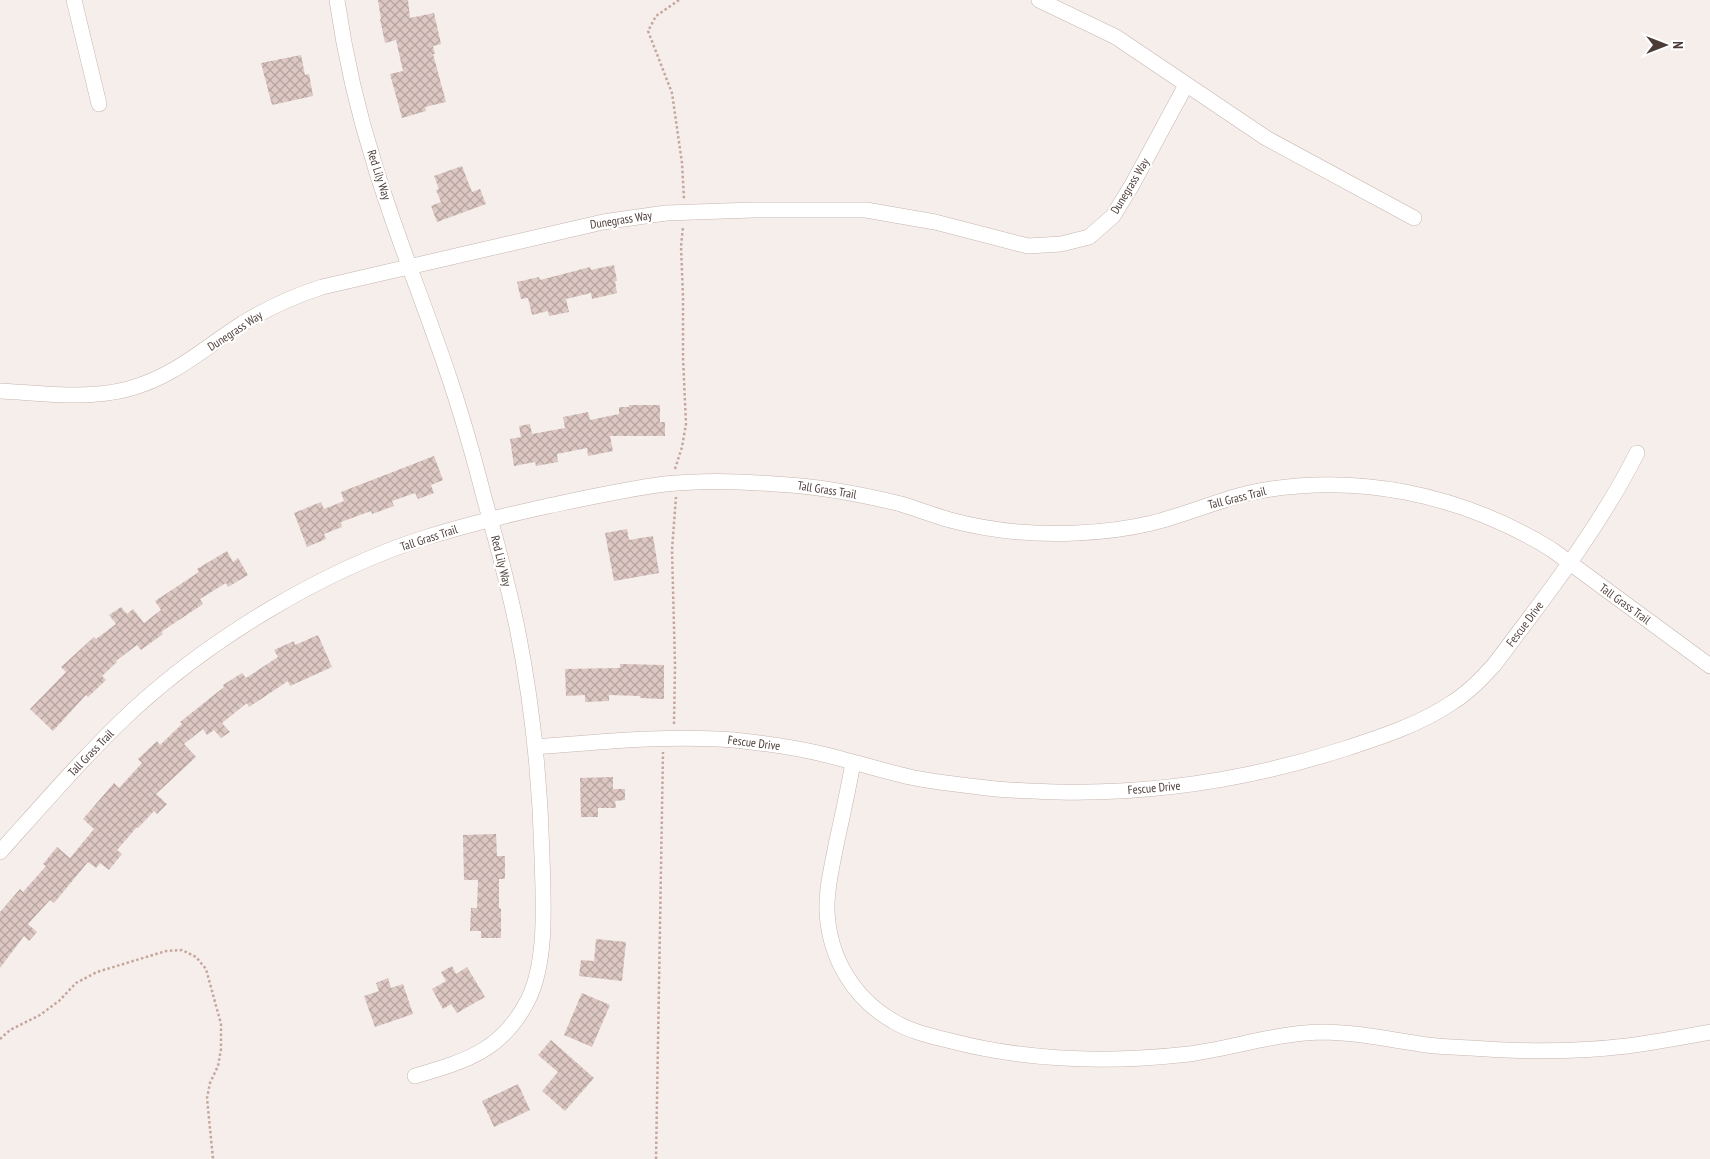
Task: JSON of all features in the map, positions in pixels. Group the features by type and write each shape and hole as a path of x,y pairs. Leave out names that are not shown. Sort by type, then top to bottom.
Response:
{"street":[{"path":"74,0 100,104"},
{"name":"Red Lily Way","path":"337,0 354,91 375,168 452,384 506,578 531,706 542,835 540,958 533,988 515,1020 487,1048 463,1062 415,1076"},
{"path":"1039,0 1116,37 1266,138 1414,218"},
{"name":"Dunegrass Way","path":"0,391 87,395 129,389 174,371 245,322 291,298 322,287 410,265 604,222 666,213 753,210 866,210 935,222 1028,246 1061,244 1089,237 1113,216 1132,186 1186,85"},
{"name":"Fescue Drive","path":"535,747 668,738 705,738 764,744 821,754 912,777 983,788 1075,792 1170,788 1266,771 1316,758 1364,743 1405,727 1433,714 1467,692 1494,665 1570,563 1610,503 1637,453"},
{"name":"Tall Grass Trail","path":"0,852 83,760 134,709 176,674 230,634 297,594 359,564 422,538 589,497 676,484 741,482 808,486 875,498 972,525 1048,534 1104,531 1150,524 1248,494 1277,489 1326,484 1371,487 1418,494 1485,515 1532,538 1570,563 1710,666"},
{"path":"853,763 828,883 827,912 830,937 837,959 855,989 882,1014 911,1030 973,1047 1047,1057 1108,1059 1193,1053 1302,1033 1361,1034 1427,1045 1532,1051 1627,1046 1710,1032"}],"path":[{"path":"656,1159 668,738 675,664 672,550 676,484 675,466 682,447 686,424 681,246 684,212 682,163 672,93 648,31 656,16 679,0"},
{"path":"0,1039 10,1030 40,1015 59,1001 76,983 97,972 166,951 182,950 196,957 206,969 220,1024 222,1049 218,1066 210,1082 207,1098 213,1159"}],"building":[{"path":"378,0 408,0 410,18 434,13 441,44 433,46 435,54 433,54 446,102 425,107 426,111 402,118 390,74 403,71 396,40 385,43"},
{"path":"301,55 305,75 309,74 313,96 272,105 261,63"},
{"path":"462,166 472,192 480,189 486,204 437,222 431,206 441,202 436,190 439,189 434,176"},
{"path":"614,265 617,293 592,299 591,293 566,299 569,312 549,316 548,311 532,315 528,298 521,299 517,282 539,277 540,280 590,267 591,270"},
{"path":"629,405 660,405 660,422 665,422 665,436 610,436 613,451 588,456 587,448 557,454 558,462 536,466 535,462 514,466 510,439 521,437 519,426 530,424 532,434 565,428 563,417 588,412 590,420 619,414 619,407 629,407"},
{"path":"434,456 443,480 431,485 434,493 418,499 415,493 392,501 394,506 372,514 371,511 341,522 342,527 324,534 326,539 307,547 294,513 321,502 324,509 344,501 341,492"},
{"path":"627,529 629,540 653,536 659,573 614,581 605,533"},
{"path":"227,551 233,562 238,558 248,575 228,587 226,583 200,599 203,604 161,632 163,634 141,650 137,645 116,661 102,676 106,680 88,697 86,695 53,731 30,709 66,672 61,667 94,637 96,639 116,624 109,615 121,607 127,614 133,609 144,623 161,610 155,601 199,572 197,569"},
{"path":"318,635 332,667 290,686 288,681 249,707 247,703 222,723 230,732 221,738 214,730 207,735 203,729 184,744 196,757 156,794 167,804 157,814 154,811 137,827 117,850 122,854 109,870 100,863 96,868 88,862 54,903 50,900 28,924 37,932 29,941 24,936 0,968 0,912 20,889 23,892 46,866 43,864 57,847 70,858 94,829 83,819 114,783 119,788 142,763 138,759 157,741 160,745 182,724 180,722 224,687 223,685 242,673 246,678 278,657 274,650 294,641 295,645"},
{"path":"620,664 664,665 664,699 609,695 609,701 585,702 585,695 566,696 565,669 620,668"},
{"path":"613,777 613,789 625,789 625,800 615,801 616,808 598,808 598,817 581,817 580,778"},
{"path":"496,834 497,856 505,856 505,879 499,879 501,938 481,938 481,931 470,931 471,908 477,908 478,880 464,880 463,835"},
{"path":"596,939 626,942 622,981 579,976 581,960 594,961"},
{"path":"452,966 456,974 467,967 485,997 457,1013 451,1004 443,1009 432,989 446,981 441,972"},
{"path":"388,978 391,988 403,984 413,1014 375,1027 364,996 379,991 376,983"},
{"path":"582,993 610,1005 592,1047 564,1035"},
{"path":"551,1040 594,1078 565,1111 542,1091 558,1072 538,1055"},
{"path":"518,1084 530,1110 494,1127 482,1101"}]}
